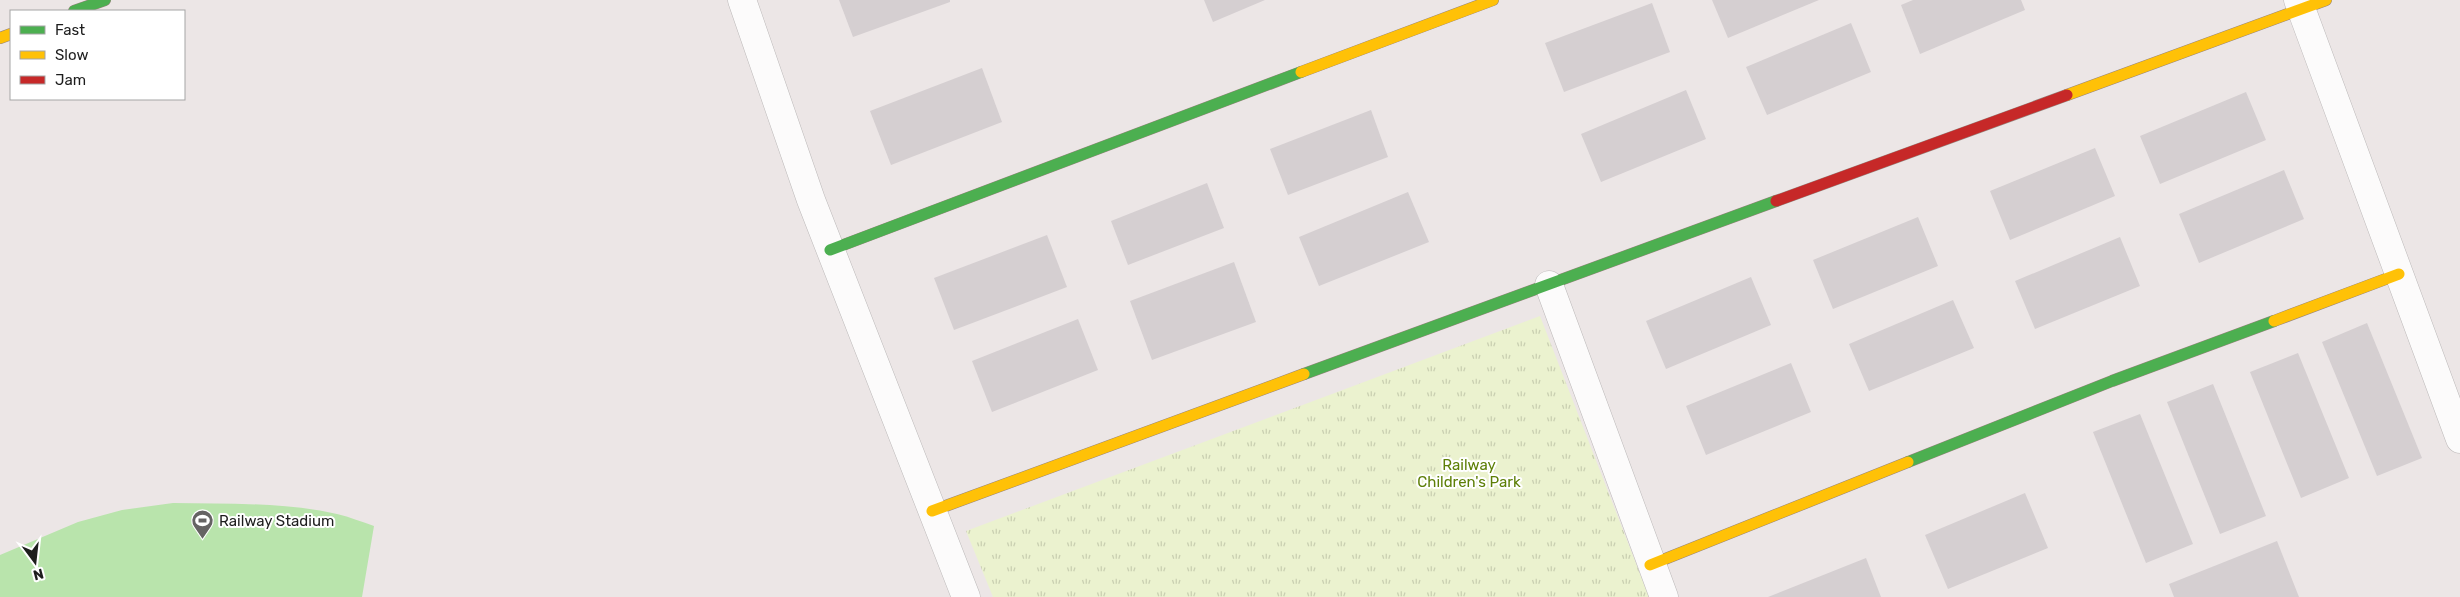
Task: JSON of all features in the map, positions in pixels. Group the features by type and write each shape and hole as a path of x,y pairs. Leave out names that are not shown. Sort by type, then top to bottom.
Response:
{"street":[{"path":"77,10 105,0"},
{"path":"742,0 830,250 966,597"},
{"path":"830,250 1493,0"},
{"path":"932,511 1549,285 2308,3 2399,274 2460,439"},
{"path":"1650,565 2112,381 2399,274"},
{"path":"1549,285 1650,565 1664,597"}],"green space":[{"name":"Railway Children's Park","path":"1540,316 1649,597 993,597 966,531"},
{"name":"Railway Stadium","path":"173,503 256,504 297,507 337,514 374,526 362,597 0,597 0,555 78,522 122,510"}],"building":[{"path":"839,0 950,0 950,2 853,37"},
{"path":"1204,0 1265,0 1213,22"},
{"path":"1712,0 1819,0 1728,38"},
{"path":"1913,0 2021,0 2025,10 1920,54 1901,5"},
{"path":"1652,3 1670,52 1564,92 1545,43"},
{"path":"1851,23 1871,72 1767,115 1746,67"},
{"path":"982,68 1002,122 891,165 870,111"},
{"path":"1686,90 1706,139 1601,182 1581,134"},
{"path":"2246,92 2266,140 2160,184 2140,136"},
{"path":"1371,110 1388,157 1288,195 1270,149"},
{"path":"2095,148 2115,196 2010,240 1990,191"},
{"path":"2284,170 2304,219 2199,263 2179,214"},
{"path":"1207,183 1224,228 1128,265 1111,221"},
{"path":"1408,192 1429,242 1319,286 1299,237"},
{"path":"1918,217 1938,266 1833,309 1813,260"},
{"path":"1047,235 1067,287 954,330 934,278"},
{"path":"2120,237 2140,286 2035,329 2015,281"},
{"path":"1234,262 1256,322 1152,360 1130,301"},
{"path":"1751,277 1771,325 1666,369 1646,321"},
{"path":"1953,300 1974,348 1869,391 1849,344"},
{"path":"1078,319 1098,370 992,412 972,361"},
{"path":"2367,323 2422,458 2377,476 2322,342"},
{"path":"2298,353 2349,478 2301,498 2250,372"},
{"path":"1791,363 1811,412 1706,455 1686,406"},
{"path":"2213,384 2266,516 2220,534 2167,402"},
{"path":"2140,414 2193,544 2146,563 2093,432"},
{"path":"2025,493 2048,548 1948,589 1925,535"},
{"path":"2277,541 2299,597 2174,597 2169,584"},
{"path":"1866,558 1881,597 1768,597"}],"traffic: fast":[{"path":"77,10 105,0"},
{"path":"830,250 1301,72"},
{"path":"1304,374 1776,201"},
{"path":"1908,462 2112,381 2274,321"}],"traffic: slow":[{"path":"1301,72 1493,0"},
{"path":"2067,95 2326,0"},
{"path":"0,38 10,34"},
{"path":"2274,321 2399,274"},
{"path":"932,511 1304,374"},
{"path":"1650,565 1908,462"}],"traffic: jam":[{"path":"1776,201 2067,95"}],"place":[{"name":"Railway Stadium","path":"203,540"}]}
